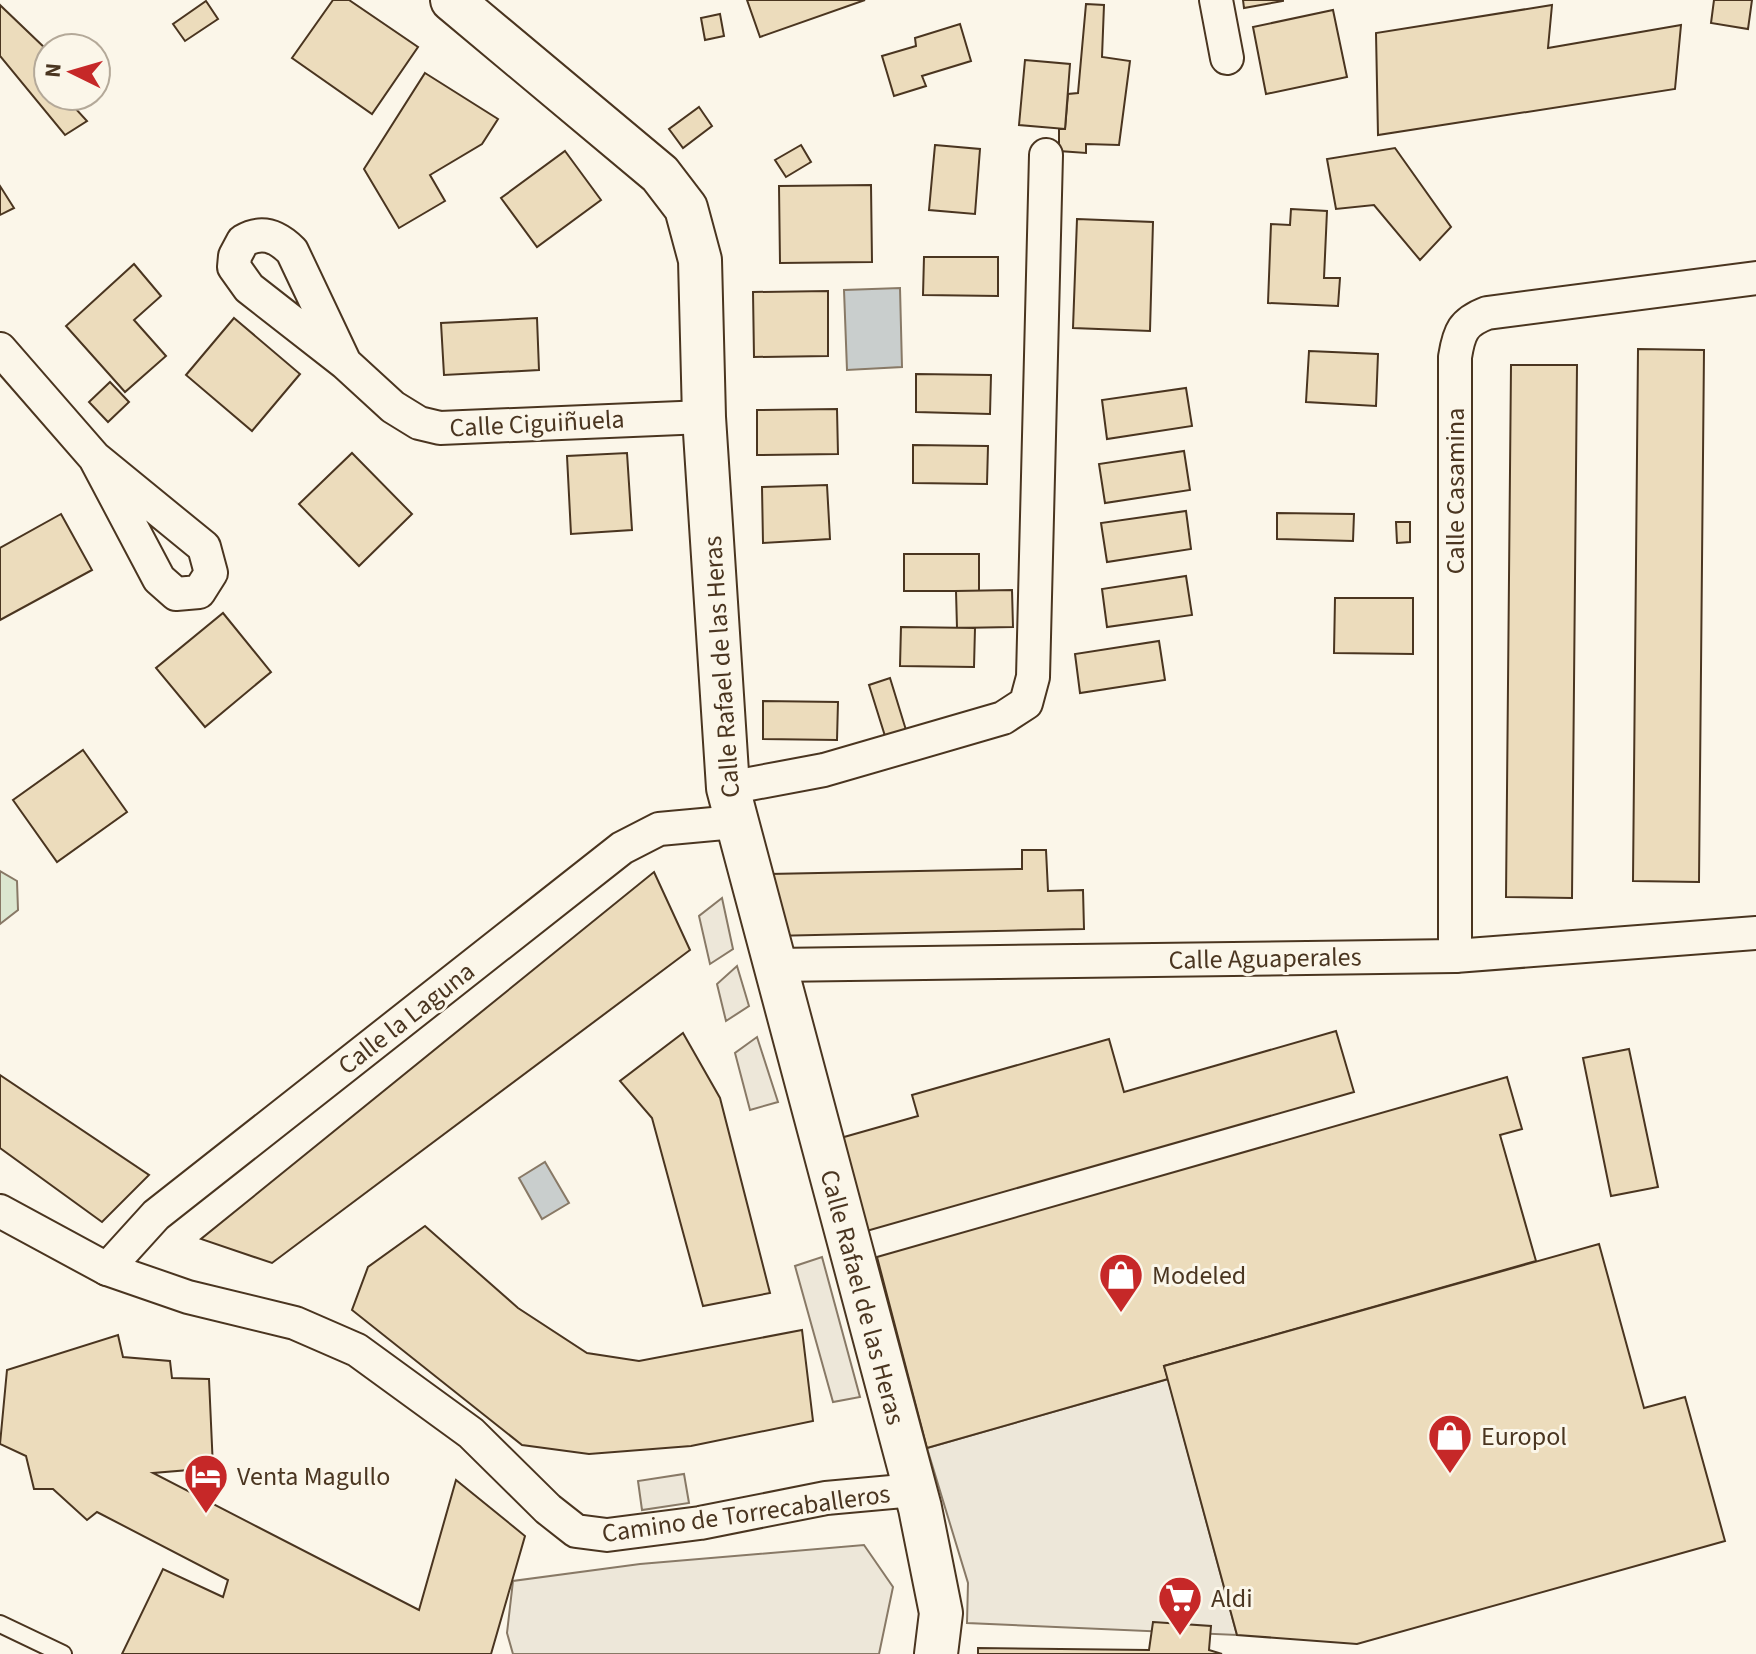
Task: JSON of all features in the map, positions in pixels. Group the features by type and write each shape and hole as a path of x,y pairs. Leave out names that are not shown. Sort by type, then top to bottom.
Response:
{"street":[{"name":"Calle Rafael de las Heras","path":"452,0 604,125 678,194 692,222 700,260 704,417 740,798 774,965 938,1589 941,1635 936,1654"},
{"path":"1216,0 1227,58"},
{"name":"Calle Rafael de las Heras","path":"740,798 1003,718 1020,709 1029,695 1033,677 1046,155"},
{"name":"Calle Casamina","path":"1455,956 1455,357 1458,334 1471,319 1487,313 1756,278"},
{"path":"0,349 95,458"},
{"name":"Calle Ciguiñuela","path":"345,363 393,407 419,423 440,428 704,417"},
{"name":"Calle la Laguna","path":"107,1269 156,1215 622,848 659,829 740,798"},
{"name":"Calle Aguaperales","path":"774,965 1455,956 1756,933"},
{"name":"Camino de Torrecaballeros","path":"0,1211 107,1269 188,1297 295,1323 357,1350 471,1433 548,1509 576,1531 592,1536 700,1523 826,1498 914,1490"}],"lane":[{"path":"0,1624 63,1654"}],"green space":[{"path":"0,871 17,881 18,910 0,924"}],"shaded area":[{"path":"900,288 902,367 847,370 844,290"},
{"path":"722,898 733,949 710,964 699,916"},
{"path":"737,966 749,1006 726,1021 717,984"},
{"path":"757,1037 778,1102 750,1110 735,1053"},
{"path":"545,1162 569,1203 542,1219 519,1178"},
{"path":"822,1257 860,1397 833,1402 795,1266"},
{"path":"1168,1379 1237,1635 967,1623 968,1583 927,1448"},
{"path":"684,1474 689,1503 642,1510 638,1481"},
{"path":"864,1545 893,1587 879,1654 513,1654 507,1633 513,1581 640,1564"}],"building":[{"path":"333,0 349,0 418,47 372,114 292,58"},
{"path":"747,0 865,0 760,37"},
{"path":"1243,0 1283,0 1283,1 1244,8"},
{"path":"1714,0 1752,0 1748,29 1711,23"},
{"path":"206,1 218,19 185,41 173,24"},
{"path":"1086,4 1104,5 1102,57 1130,61 1119,145 1086,144 1086,153 1059,151 1059,129 1065,129 1068,94 1078,93"},
{"path":"0,5 32,36 32,95 0,56"},
{"path":"1552,5 1548,48 1681,25 1675,89 1378,135 1376,33"},
{"path":"1333,10 1347,77 1266,94 1253,27"},
{"path":"720,14 724,36 705,40 701,18"},
{"path":"960,24 971,61 922,76 926,86 894,96 882,56 916,46 915,38"},
{"path":"1025,60 1070,64 1065,129 1019,125"},
{"path":"425,73 498,119 482,144 430,175 445,201 399,228 364,169"},
{"path":"699,107 712,126 683,148 669,129"},
{"path":"46,112 79,112 87,121 65,135"},
{"path":"801,145 811,162 786,177 775,160"},
{"path":"935,145 980,149 975,214 929,210"},
{"path":"1395,148 1451,227 1420,260 1374,205 1336,209 1327,159"},
{"path":"565,151 601,200 537,247 501,198"},
{"path":"871,185 872,262 780,263 779,186"},
{"path":"0,186 14,208 0,215"},
{"path":"1291,209 1327,211 1324,278 1340,278 1338,306 1268,303 1271,224 1290,225"},
{"path":"1077,219 1153,222 1150,331 1073,328"},
{"path":"924,257 998,257 998,296 923,295"},
{"path":"134,264 161,296 134,320 166,356 125,392 66,326"},
{"path":"828,291 828,356 754,357 753,292"},
{"path":"234,318 300,374 252,431 186,375"},
{"path":"537,318 539,370 444,375 441,323"},
{"path":"1638,349 1704,350 1699,882 1633,881"},
{"path":"1309,351 1378,354 1376,406 1306,402"},
{"path":"1511,365 1577,365 1572,898 1506,897"},
{"path":"916,374 991,375 990,414 916,412"},
{"path":"110,382 129,402 108,422 89,402"},
{"path":"1186,388 1192,426 1107,439 1102,400"},
{"path":"837,409 838,454 757,455 757,410"},
{"path":"913,445 988,446 987,484 913,483"},
{"path":"1184,451 1190,490 1105,503 1099,464"},
{"path":"352,453 412,514 359,566 299,504"},
{"path":"627,453 632,530 571,534 567,456"},
{"path":"827,485 830,539 763,543 762,487"},
{"path":"1186,511 1191,549 1107,562 1101,523"},
{"path":"1277,513 1354,514 1353,541 1277,539"},
{"path":"61,514 92,570 0,620 0,548"},
{"path":"1396,522 1410,522 1410,542 1397,543"},
{"path":"904,554 979,554 979,591 904,591"},
{"path":"1186,576 1192,615 1107,627 1102,589"},
{"path":"1012,590 1013,627 957,628 956,591"},
{"path":"1335,598 1413,598 1413,654 1334,653"},
{"path":"223,613 271,672 205,727 156,668"},
{"path":"901,627 975,628 974,667 900,666"},
{"path":"1159,641 1165,680 1080,693 1075,654"},
{"path":"890,678 906,730 885,736 869,685"},
{"path":"763,701 838,702 837,740 763,739"},
{"path":"83,750 127,812 57,862 13,800"},
{"path":"1022,850 1046,850 1048,891 1083,890 1084,929 771,936 769,874 1022,869"},
{"path":"654,872 690,950 272,1263 201,1239"},
{"path":"1336,1031 1354,1092 856,1234 830,1141 918,1116 912,1095 1109,1039 1124,1092"},
{"path":"683,1033 720,1098 770,1293 703,1306 652,1118 620,1081"},
{"path":"1629,1049 1658,1187 1611,1196 1583,1058"},
{"path":"0,1075 149,1175 102,1222 0,1148"},
{"name":"Modeled","path":"1507,1077 1522,1129 1500,1135 1536,1261 1164,1366 1168,1379 927,1448 877,1257"},
{"path":"425,1226 518,1308 587,1353 639,1361 802,1330 813,1421 691,1446 589,1454 522,1445 352,1310 368,1267"},
{"name":"Europol","path":"1599,1244 1644,1408 1685,1397 1725,1541 1357,1644 1237,1635 1164,1366"},
{"path":"118,1335 123,1357 170,1361 172,1378 209,1379 213,1468 153,1473 419,1610 456,1480 525,1536 491,1654 122,1654 163,1569 223,1597 228,1580 97,1512 87,1520 53,1489 34,1489 26,1456 0,1444 7,1370"},
{"name":"Aldi","path":"1153,1622 1211,1626 1209,1650 1222,1654 978,1654 978,1648 1149,1650"}],"place":[{"name":"Modeled","path":"1121,1314"},
{"name":"Europol","path":"1450,1475"},
{"name":"Venta Magullo","path":"206,1515"},
{"name":"Aldi","path":"1180,1637"}]}
